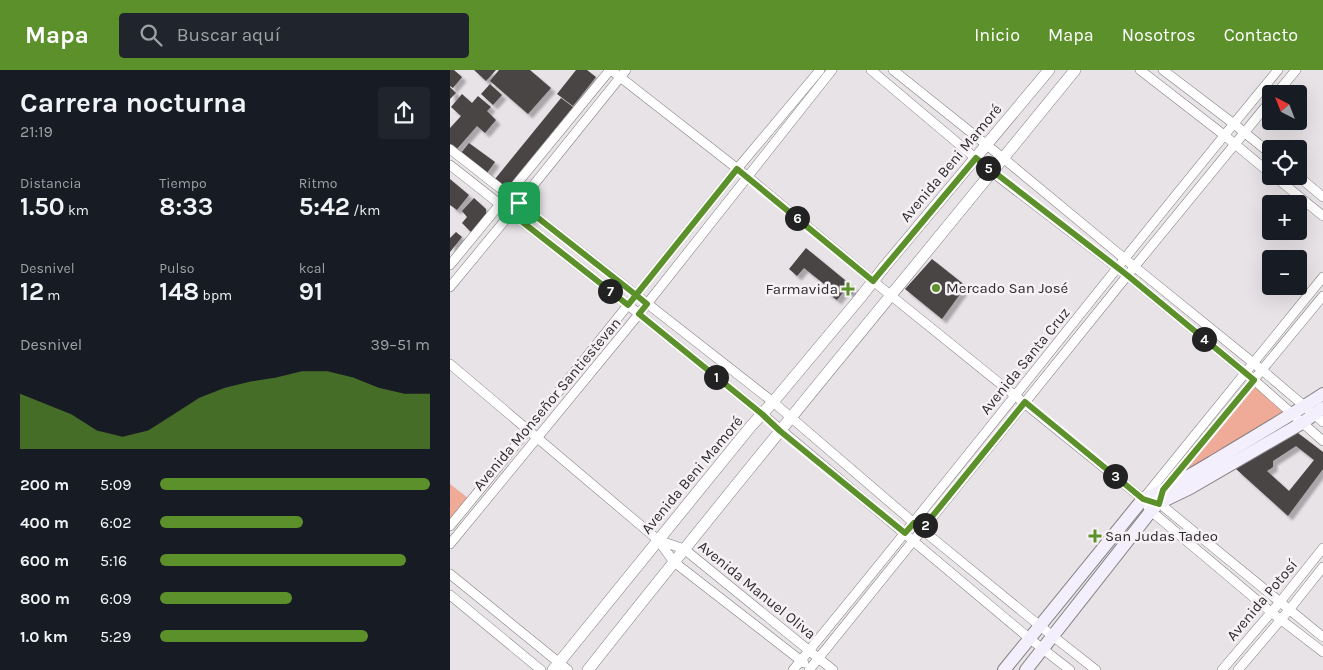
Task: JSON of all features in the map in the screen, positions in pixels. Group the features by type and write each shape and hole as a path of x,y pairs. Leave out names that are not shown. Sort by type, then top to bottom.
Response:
{"main road":[{"path":"1004,670 1143,499 1297,419 1316,413 1323,394"},
{"path":"1026,670 1155,507 1190,488 1297,419"}],"street":[{"path":"450,265 610,70 623,74 873,281 1143,499 1280,602 1323,637"},
{"name":"Avenida Monseñor Santiestevan","path":"450,526 737,169 820,70"},
{"name":"Avenida Monseñor Santiestevan","path":"450,544 639,314 832,70"},
{"path":"871,70 992,172 1127,275 1254,380 1323,441"},
{"path":"893,70 1316,413"},
{"name":"Avenida Beni Mamoré","path":"560,668 658,540 751,426 1049,70"},
{"path":"588,670 684,549 1075,70"},
{"path":"1140,70 1262,166"},
{"path":"1163,70 1262,147"},
{"name":"Avenida Santa Cruz","path":"793,670 914,523 1278,70"},
{"path":"1284,85 1296,70"},
{"path":"450,287 623,74"},
{"name":"Avenida Santa Cruz","path":"811,669 1127,275 1262,111"},
{"path":"450,149 792,417 914,523 1096,670"},
{"path":"450,165 628,305 762,414 1030,639 1070,670"},
{"path":"1307,184 1323,197"},
{"path":"1285,185 1323,216"},
{"path":"1143,499 1323,277"},
{"path":"1155,507 1163,490 1323,296"},
{"name":"Avenida Manuel Oliva","path":"450,364 658,540 674,562 811,669"},
{"path":"1155,507 1271,612 1323,652"},
{"name":"Avenida Manuel Oliva","path":"658,540 684,549 833,670"},
{"name":"Avenida Potosí","path":"1222,670 1323,548"},
{"name":"Avenida Potosí","path":"1238,670 1289,610 1323,566"},
{"path":"450,574 560,668"},
{"path":"450,596 541,670"}],"shaded area":[{"path":"1255,387 1285,413 1187,472 1187,469"},
{"path":"450,484 468,498 450,520"}],"building":[{"path":"450,70 454,70 462,77 453,88 450,86"},
{"path":"474,70 496,70 486,81"},
{"path":"499,70 530,70 551,88 528,114 490,81"},
{"path":"576,70 587,70 596,77 573,106 557,94"},
{"path":"490,84 502,95 493,105 481,94"},
{"path":"450,87 456,93 450,99"},
{"path":"462,94 472,103 478,96 491,107 487,111 496,120 485,133 477,126 456,150 450,145 450,128 461,116 451,107"},
{"path":"561,98 573,107 506,189 495,179"},
{"path":"469,143 495,162 487,173 461,153"},
{"path":"450,179 469,195 457,210 450,205"},
{"path":"474,198 486,209 486,215 471,232 462,223 467,217 462,211"},
{"path":"456,232 462,237 450,252 450,238"},
{"path":"806,248 856,289 851,295 845,290 837,300 826,292 829,288 804,268 797,276 789,269"},
{"name":"Mercado San José","path":"932,259 966,286 942,319 905,289"},
{"path":"1290,433 1298,433 1323,452 1323,469 1288,516 1236,469","holes":["1296,446 1314,460 1289,491 1267,471 1273,467 1273,461"]}],"place":[{"name":"Mercado San José","path":"936,288"},
{"name":"Farmavida","path":"848,289"},
{"name":"San Judas Tadeo","path":"1095,536"}],"route":[{"path":"519,203 511,213 628,305 636,295 737,169 873,281 976,158 1127,275 1254,380 1163,490 1159,504 1143,499 1025,402 922,529 914,523 905,533 639,314 647,304 636,295 519,203"}]}
